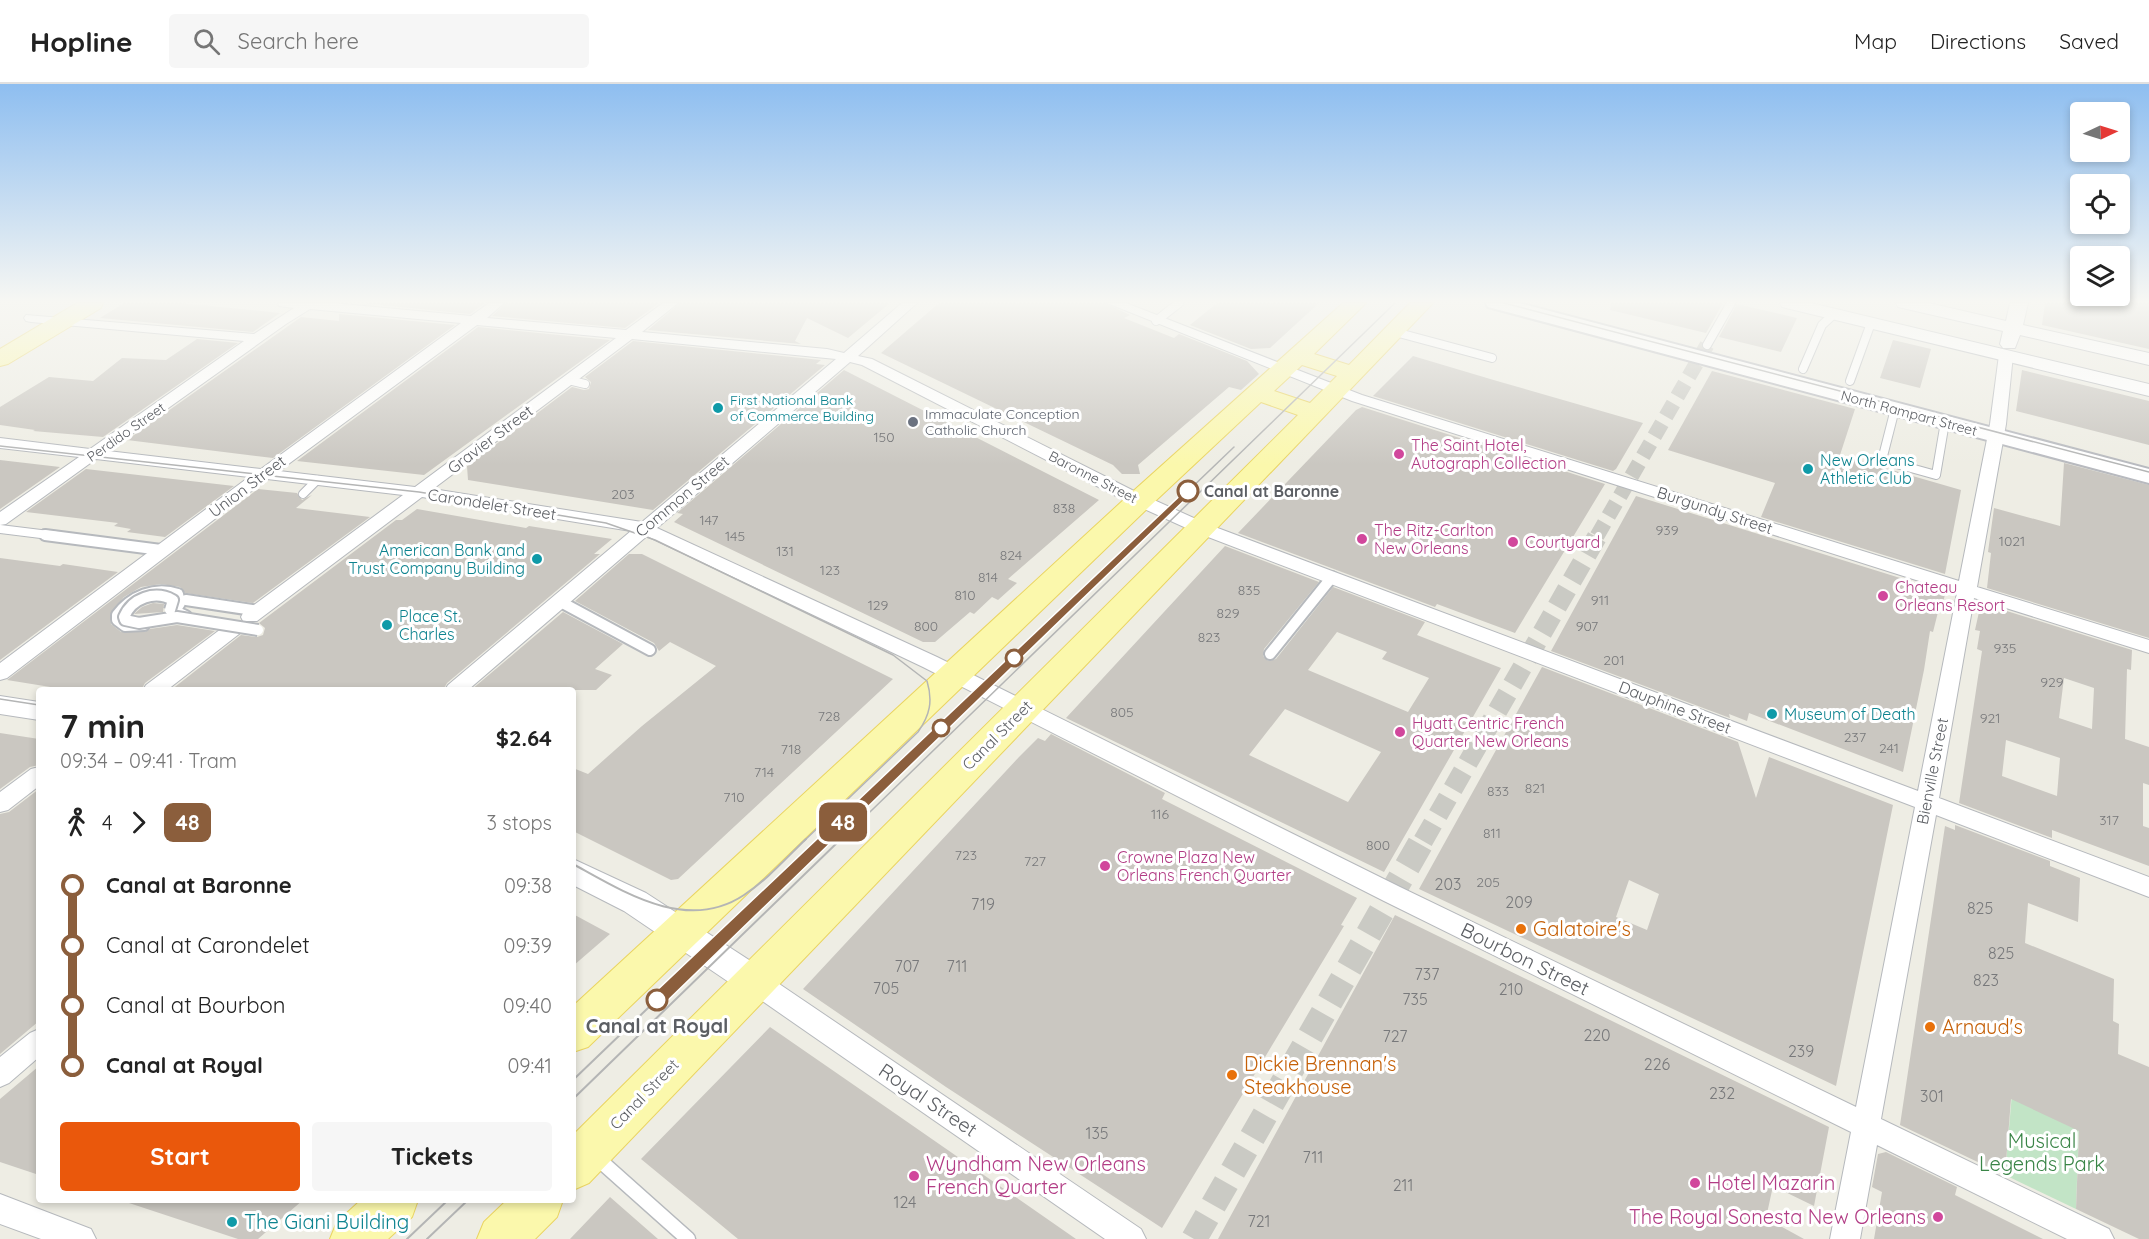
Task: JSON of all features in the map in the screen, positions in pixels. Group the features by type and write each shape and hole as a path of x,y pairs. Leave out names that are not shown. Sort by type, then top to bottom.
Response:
{"main road":[{"path":"576,1030 1140,500 1296,357"},
{"name":"Canal Street","path":"581,1159 1371,357"},
{"name":"North Rampart Street","path":"1698,357 1945,422 1997,427 2149,459"},
{"name":"North Rampart Street","path":"1755,357 1850,381 2149,476"},
{"path":"1289,363 1346,382"},
{"path":"1257,393 1315,413"},
{"path":"501,1239 537,1203"}],"street":[{"name":"Perdido Street","path":"0,520 231,357"},
{"name":"Union Street","path":"0,673 198,528 265,473 423,357"},
{"name":"Gravier Street","path":"157,687 248,623 276,592 419,492 600,357"},
{"name":"Baronne Street","path":"847,357 867,362 1140,500 1201,528"},
{"name":"Common Street","path":"459,687 847,357"},
{"path":"1270,357 1289,363"},
{"name":"Bienville Street","path":"1845,1239 1997,427 2006,357"},
{"path":"2014,357 2149,390"},
{"name":"Burgundy Street","path":"1346,382 1967,590 2149,647"},
{"name":"Carondelet Street","path":"0,442 419,492 644,528 954,674"},
{"name":"Dauphine Street","path":"1201,528 2149,887"},
{"name":"Bourbon Street","path":"954,674 1392,894 2099,1239"},
{"path":"0,705 36,711"},
{"path":"0,804 36,777"},
{"path":"576,872 635,902 754,981"},
{"name":"Royal Street","path":"754,981 1131,1239"},
{"path":"0,1074 36,1044"},
{"path":"0,1209 81,1239"}],"lane":[{"path":"1488,357 1492,358"},
{"path":"1803,369 1808,357"},
{"path":"1850,381 1859,357"},
{"path":"568,381 585,384"},
{"path":"1895,409 1882,460 1936,475 1945,422"},
{"path":"303,494 317,480"},
{"path":"0,529 168,548"},
{"path":"1270,654 1332,577"},
{"path":"172,610 180,603 178,594 169,590 154,591 126,604 119,611 117,620 125,626 150,624 162,617 172,610 173,600 166,596 156,595 137,602 127,609 125,620 133,623 177,617 248,623"},
{"path":"186,600 248,623"},
{"path":"559,601 650,650"},
{"path":"172,610 180,615 248,623"},
{"path":"581,1159 688,1239"}],"green space":[{"name":"Musical Legends Park","path":"2017,1035 2081,1063 2076,1209 2005,1175"}],"building":[{"path":"171,357 218,357 103,437 33,431 35,430 0,425 0,407 49,377 93,381 122,358 166,360"},
{"path":"245,357 411,357 273,458 127,440"},
{"path":"438,357 587,357 424,475 297,461"},
{"path":"612,357 790,357 821,360 816,364 825,365 653,510 468,480 467,466 572,387 589,389 591,382 585,377"},
{"path":"889,357 1237,357 1247,361 1259,374 1241,390 1229,387 1138,465 1140,474 1122,474 1113,465"},
{"path":"1412,357 1416,357 1643,423 1613,471 1373,396"},
{"path":"1887,357 1929,357 1920,388 1880,378"},
{"path":"844,370 1099,500 1008,579 1017,583 998,600 992,597 974,614 970,612 935,642 923,642 674,522 683,514 677,513"},
{"path":"2022,370 2149,401 2149,445 2016,411"},
{"path":"1712,371 1855,409 1840,455 1961,490 1945,574 1761,517 1775,483 1668,450"},
{"path":"1362,407 1605,484 1515,633 1437,604 1435,607 1238,533 1356,410"},
{"path":"0,460 60,467 0,509"},
{"path":"2064,463 2149,485 2149,638 1987,588 1991,553 1988,552 1994,508 2060,526"},
{"path":"86,469 234,486 165,537 127,532 131,529 114,526 118,523 26,512"},
{"path":"258,489 297,493 302,500 312,495 296,508 370,517 253,603 185,593 180,587 161,584 141,587 124,597 110,615 111,624 121,632 144,632 177,625 215,631 143,687 50,687 7,680"},
{"path":"1636,496 1942,591 1945,594 1941,613 1938,612 1933,632 1930,631 1903,772 1749,713 1747,721 1729,714 1730,718 1551,651"},
{"name":"Place St. Charles","path":"417,509 526,528 529,526 612,539 594,554 600,554 445,687 175,687 241,635 257,637 263,635 265,628 259,623 396,520 402,520"},
{"name":"Hyatt Centric French Quarter New Orleans","path":"1225,546 1319,582 1264,649 1263,656 1268,661 1276,659 1333,587 1425,622 1417,635 1501,668 1384,872 1066,718","holes":["1337,632 1387,652 1382,659 1429,678 1408,712 1308,670","1285,709 1381,752 1348,802 1249,755"]},
{"path":"629,554 642,554 893,679 678,879 671,880 576,832 576,769 588,774 642,726 716,666 670,642 659,651 654,643 575,601"},
{"path":"0,558 60,566 63,564 118,572 0,660"},
{"path":"153,603 164,604 163,612 134,614 142,607"},
{"path":"1981,603 2132,650 2131,670 2127,669 2125,739 2149,747 2149,785 2143,783 2143,826 2149,828 2149,866 2052,830 2052,838 1959,803 1982,651 1977,649 1980,631 1975,630","holes":["2064,678 2094,688 2092,729 2059,718","2006,740 2060,758 2057,796 2002,776"]},
{"path":"563,612 623,644 595,669 612,675 596,690 576,690 576,687 475,687"},
{"path":"1542,667 1738,742 1756,798 1769,757 1893,805 1836,1086 1419,889","holes":["1629,880 1659,894 1647,930 1616,917"]},
{"path":"0,733 36,739 36,766 30,767 0,789"},
{"path":"1051,734 1165,793 1162,799 1357,898 1341,925 1344,926 1162,1228 946,1087 803,989 1019,757 1038,738 1045,741"},
{"path":"36,791 36,1024 0,1054 0,814 9,812"},
{"path":"1955,825 2050,861 2050,866 2080,878 2078,922 2028,903 2025,943 2114,979 2113,1021 2119,1024 2118,1054 2149,1067 2149,1239 2139,1239 2076,1209 2079,1131 2011,1099 2005,1175 1900,1125 1945,826 1955,830"},
{"path":"1395,915 1829,1127 1814,1206 1773,1186 1766,1218 1804,1239 1218,1239"},
{"path":"576,916 610,934 576,963"},
{"path":"770,1027 1076,1239 738,1239 641,1159"},
{"path":"36,1069 36,1174 0,1162 0,1099"},
{"name":"The Royal Sonesta New Orleans","path":"1886,1152 1957,1187 1955,1195 2043,1239 1874,1239 1882,1192 1872,1187 1878,1154"},
{"path":"610,1197 658,1239 570,1239"},
{"name":"The Giani Building","path":"129,1203 300,1203 258,1239 238,1239"}],"tunnel":[{"path":"1597,536 1700,357"},
{"path":"1423,841 1598,535"},
{"path":"1194,1239 1423,839"}],"tram line":[{"path":"840,841 1339,357"},
{"path":"1710,357 2149,472"},
{"path":"0,446 419,492 606,523 655,540 893,655 927,681 930,701 925,720 918,732 804,841"},
{"path":"823,841 1234,447"},
{"name":"48","path":"657,1000 1188,491"},
{"path":"0,699 36,705"},
{"path":"576,866 613,886 656,904 678,909 700,910 722,906 744,895 768,876 806,839"},
{"path":"576,1077 824,839"},
{"path":"576,1096 841,839"},
{"path":"407,1239 445,1203"},
{"path":"427,1239 465,1203"}],"place":[{"name":"First National Bank of Commerce Building","path":"718,408"},
{"name":"Immaculate Conception Catholic Church","path":"913,422"},
{"name":"The Saint Hotel, Autograph Collection","path":"1399,454"},
{"name":"New Orleans Athletic Club","path":"1808,469"},
{"name":"Canal at Baronne","path":"1188,491"},
{"name":"The Ritz-Carlton New Orleans","path":"1362,539"},
{"name":"Courtyard","path":"1513,542"},
{"name":"American Bank and Trust Company Building","path":"537,559"},
{"name":"Chateau Orleans Resort","path":"1883,596"},
{"name":"Place St. Charles","path":"387,625"},
{"name":"Museum of Death","path":"1772,714"},
{"name":"Hyatt Centric French Quarter New Orleans","path":"1400,732"},
{"name":"Crowne Plaza New Orleans French Quarter","path":"1105,866"},
{"name":"Galatoire's","path":"1521,929"},
{"name":"Canal at Royal","path":"657,1000"},
{"name":"Arnaud's","path":"1930,1027"},
{"name":"Dickie Brennan's Steakhouse","path":"1232,1075"},
{"name":"Wyndham New Orleans French Quarter","path":"914,1176"},
{"name":"Hotel Mazarin","path":"1695,1183"},
{"name":"The Royal Sonesta New Orleans","path":"1938,1217"},
{"name":"The Giani Building","path":"232,1222"}]}
